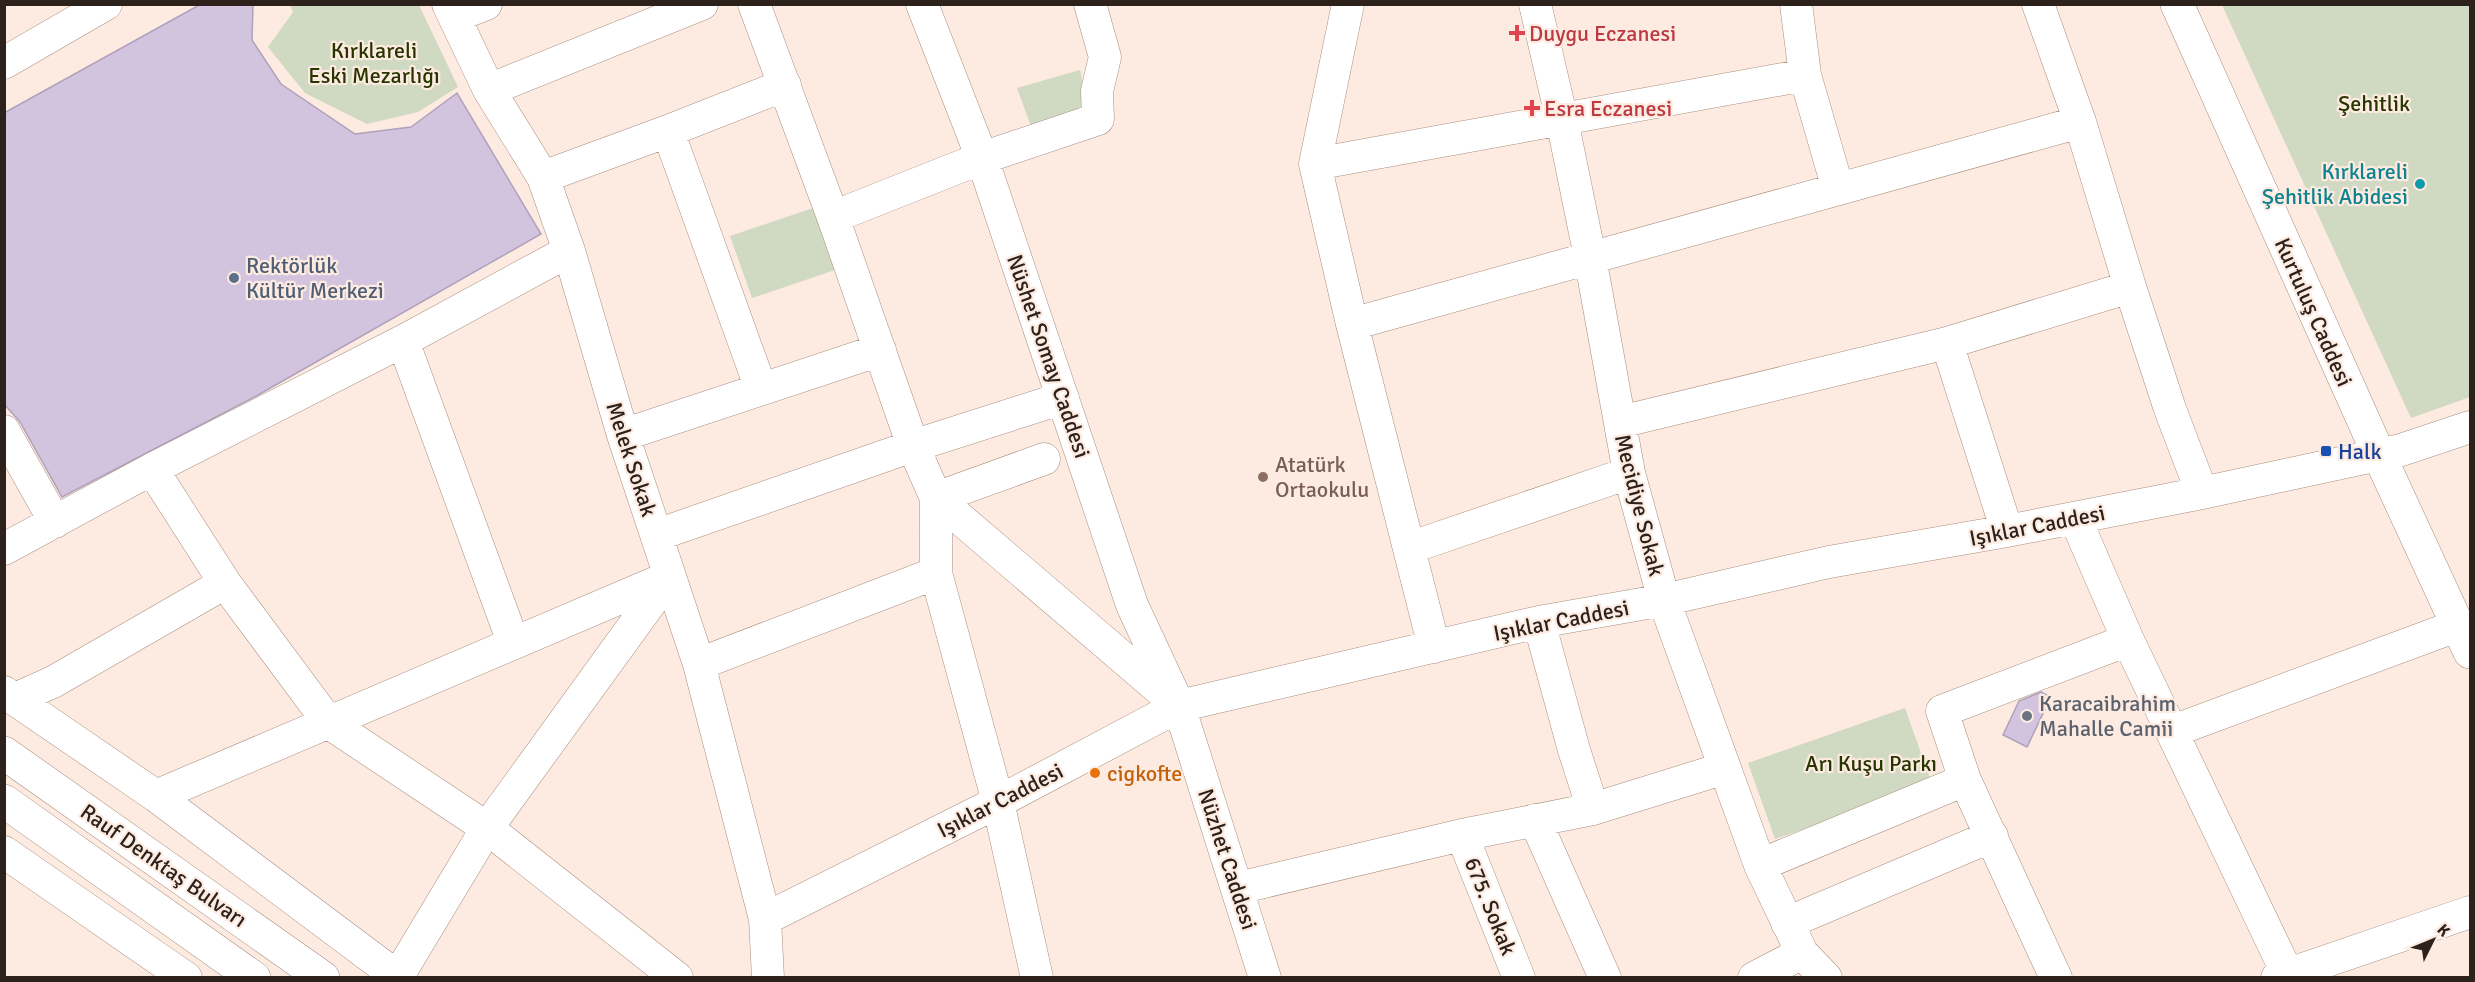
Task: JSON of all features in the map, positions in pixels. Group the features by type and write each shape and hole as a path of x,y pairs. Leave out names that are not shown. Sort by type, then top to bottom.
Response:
{"main road":[{"name":"Kurtuluş Caddesi","path":"2177,4 2390,452"},
{"name":"Kurtuluş Caddesi","path":"2198,4 2390,452"},
{"path":"2390,452 2467,625"},
{"name":"Rauf Denktaş Bulvarı","path":"4,753 323,978"},
{"name":"Rauf Denktaş Bulvarı","path":"4,801 254,978"}],"street":[{"path":"451,8 486,4"},
{"path":"489,90 702,4"},
{"path":"754,4 833,217 913,446 936,498 936,573 998,802 1037,978"},
{"name":"Nüshet Somay Caddesi","path":"922,4 981,158 1132,605 1179,706"},
{"path":"833,217 981,158 1098,118 1097,92 1105,57 1090,4"},
{"path":"1347,4 1315,164 1352,324 1434,647"},
{"name":"Mecidiye Sokak","path":"1535,4 1590,257 1629,473 1664,600 1760,865 1802,953 1826,978"},
{"path":"1796,4 1805,75 1838,189"},
{"path":"2038,4 2080,122 2170,409 2202,493"},
{"path":"4,63 97,7"},
{"name":"Melek Sokak","path":"451,8 489,90 543,177 569,250 622,435 699,664 765,919 768,978"},
{"path":"1315,164 1805,75"},
{"path":"543,177 785,85"},
{"path":"1352,324 2080,122"},
{"path":"668,131 761,389"},
{"path":"4,549 152,469 403,341 569,250"},
{"path":"1620,422 1947,343 2130,287"},
{"path":"403,341 513,642"},
{"path":"1947,343 2007,531"},
{"path":"622,435 880,350"},
{"path":"657,535 913,446 1063,398"},
{"name":"Işıklar Caddesi","path":"765,919 998,802 1179,706 1539,622 1664,600 1829,562 2007,531 2202,493 2390,452 2470,427"},
{"path":"4,431 55,522"},
{"path":"936,498 1044,459"},
{"path":"152,469 225,583 329,723 487,828 677,978"},
{"path":"1409,548 1629,473"},
{"path":"936,498 1179,706"},
{"path":"2075,518 2127,640 2173,731 2282,975 2470,912"},
{"path":"699,664 936,573"},
{"path":"156,796 669,577"},
{"path":"10,696 156,796 398,977 487,828 669,577"},
{"path":"10,696 53,682 225,583"},
{"path":"1539,622 1574,750 1593,808"},
{"path":"2173,731 2467,625"},
{"path":"2056,978 1965,780 1942,711 2127,640"},
{"name":"Nüzhet Caddesi","path":"1179,706 1265,978"},
{"path":"1238,888 1462,835 1593,808 1725,768"},
{"path":"1760,865 1965,780"},
{"path":"1535,820 1605,978"},
{"name":"675. Sokak","path":"1462,835 1519,978"},
{"path":"1787,923 1992,836"},
{"path":"4,852 186,978"},
{"path":"1754,978 1802,953"}],"green space":[{"name":"Kırklareli Eski Mezarlığı","path":"290,5 419,5 458,87 418,112 367,124 305,93 268,47 293,12"},
{"name":"Şehitlik","path":"2222,5 2470,5 2470,397 2411,418"},
{"path":"1080,70 1088,106 1032,129 1017,88"},
{"path":"813,208 835,270 752,298 730,236"},
{"name":"Arı Kuşu Parkı","path":"1905,708 1932,784 1775,839 1748,763"}],"building":[{"name":"Rektörlük Kültür Merkezi","path":"201,4 253,4 252,40 281,84 355,134 411,127 457,93 541,234 258,395 62,497 20,422 4,404 4,113"},
{"name":"Karacaibrahim Mahalle Camii","path":"2041,692 2051,697 2027,747 2003,735 2019,701"}],"place":[{"name":"Duygu Eczanesi","path":"1517,33"},
{"name":"Esra Eczanesi","path":"1532,108"},
{"name":"Kırklareli Şehitlik Abidesi","path":"2420,184"},
{"name":"Rektörlük Kültür Merkezi","path":"234,278"},
{"name":"Halk","path":"2326,451"},
{"name":"Atatürk Ortaokulu","path":"1263,477"},
{"name":"Karacaibrahim Mahalle Camii","path":"2027,716"},
{"name":"cigkofte","path":"1095,773"}]}
